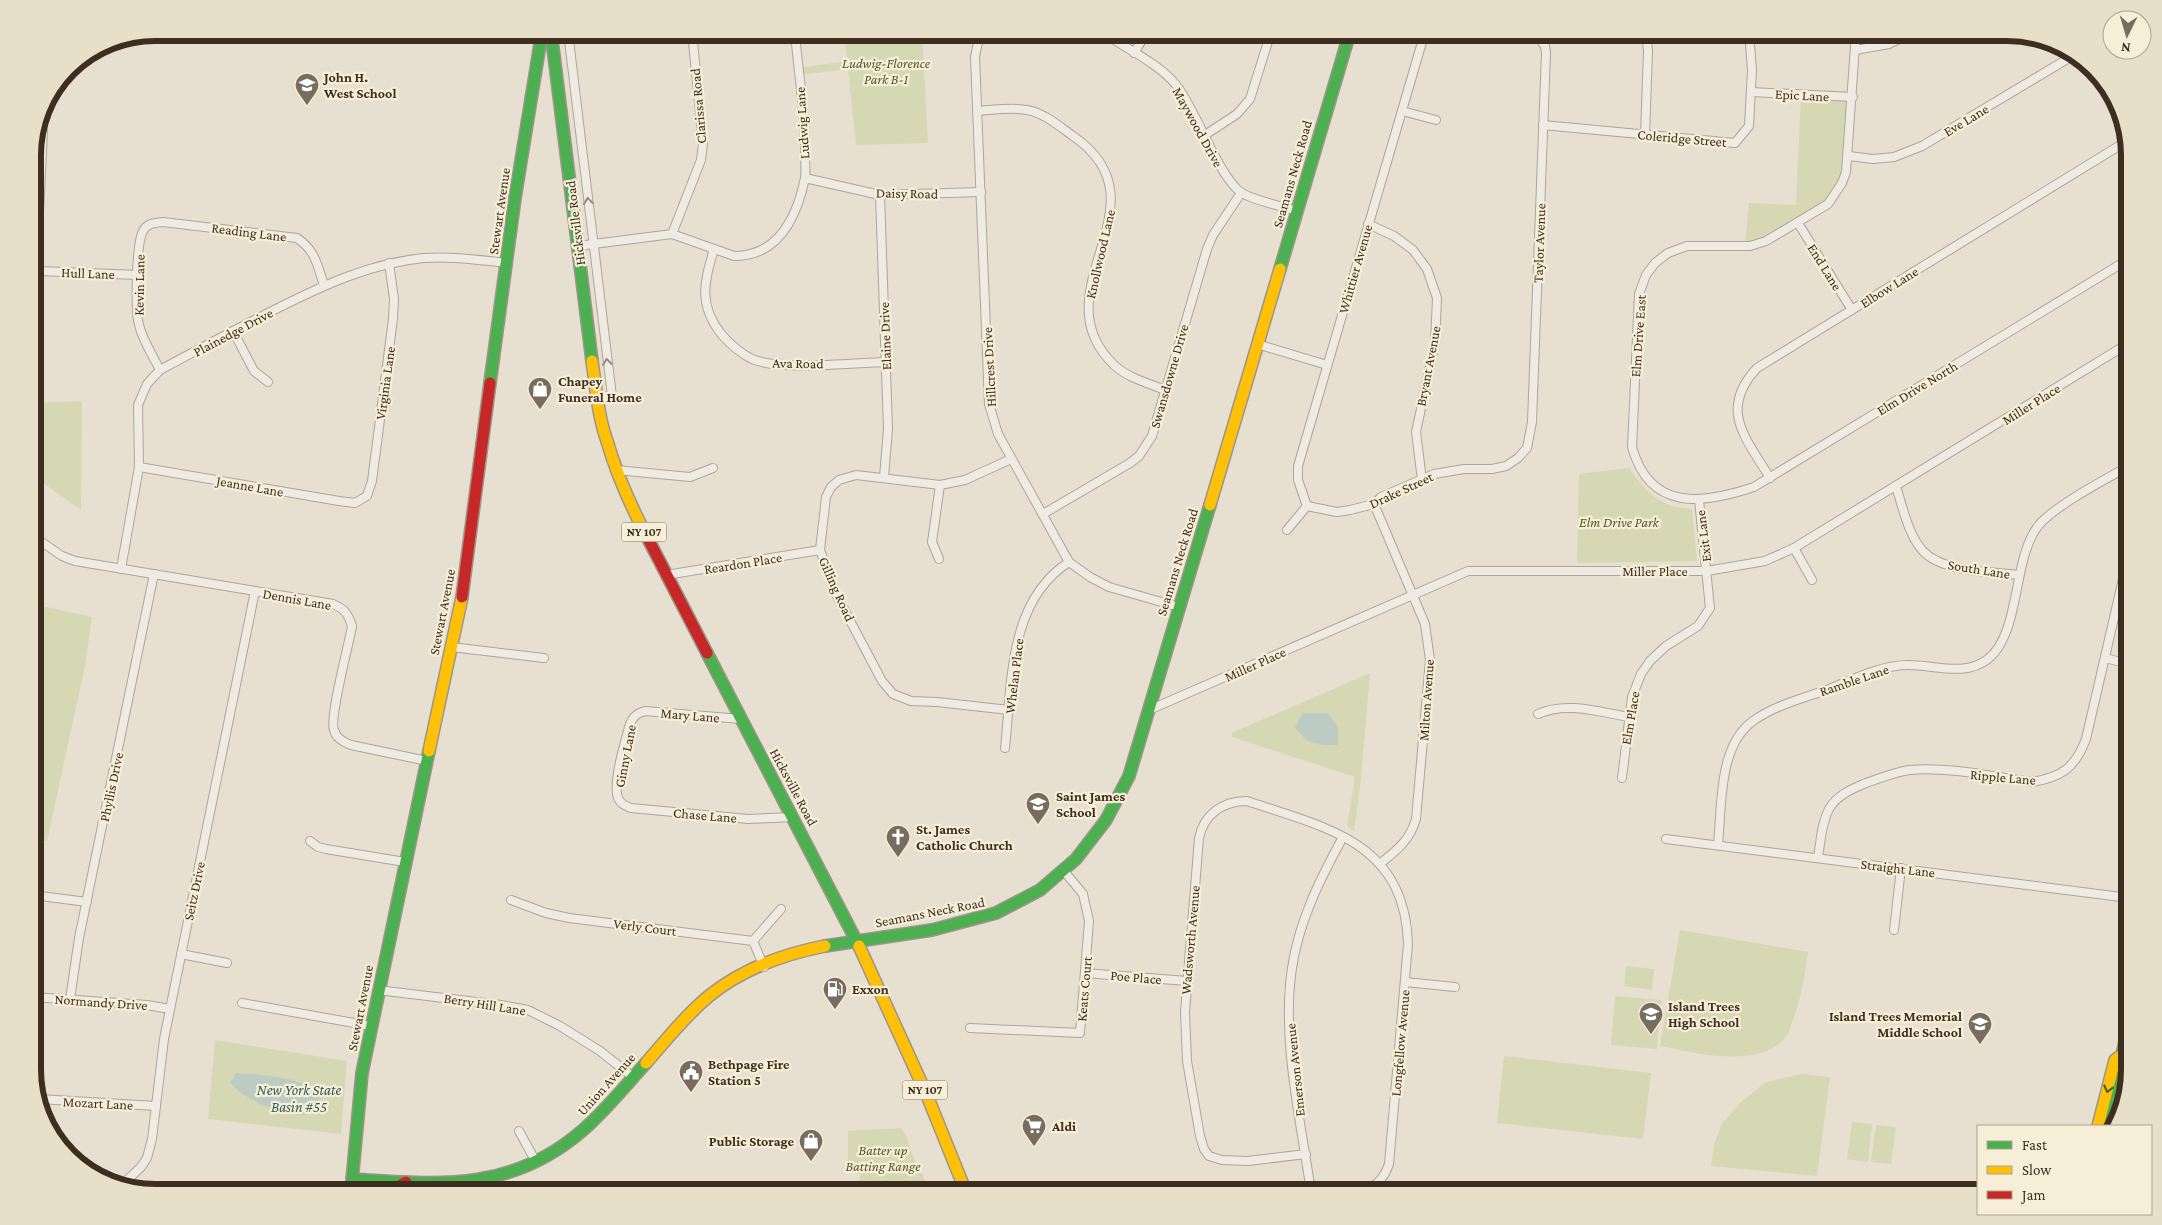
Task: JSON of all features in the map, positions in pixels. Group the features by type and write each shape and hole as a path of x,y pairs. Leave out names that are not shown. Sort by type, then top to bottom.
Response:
{"main road":[{"name":"Stewart Avenue","path":"351,1184 362,1072 451,647 470,546 507,262 546,41"},
{"name":"Hicksville Road","path":"548,41 578,246 597,397 606,440 616,470 630,504 666,575 858,941 926,1093 963,1184"},
{"name":"Seamans Neck Road","path":"858,941 954,925 995,914 1021,902 1042,890 1064,871 1089,845 1116,805 1129,776 1149,710 1347,41"},
{"name":"Union Avenue","path":"453,1184 497,1178 536,1162 565,1146 583,1130 690,1014 717,991 741,975 800,952 858,941"},
{"path":"2098,1125 2115,1060 2121,1057"},
{"path":"2112,1112 2120,1078"},
{"name":"Union Avenue","path":"352,1179 429,1184"}],"street":[{"name":"Hicksville Road","path":"569,41 612,396 597,397"},
{"name":"Clarissa Road","path":"672,234 701,160 703,143 693,41"},
{"name":"Ludwig Lane","path":"578,246 672,234 740,256 754,253 771,245 782,236 791,222 805,178 806,135 796,41"},
{"name":"Hillcrest Drive","path":"979,41 976,57 989,404 996,428 1011,459 1070,562 1090,577 1109,587 1179,607"},
{"name":"Maywood Drive","path":"1116,41 1176,85 1224,172 1241,193"},
{"path":"1134,53 1141,41"},
{"path":"1205,135 1237,114 1250,99 1268,41"},
{"name":"Whittier Avenue","path":"1307,506 1298,480 1298,466 1422,41"},
{"name":"Taylor Avenue","path":"1521,455 1529,442 1532,422 1546,53 1545,46 1541,41"},
{"path":"1645,136 1647,41"},
{"name":"Coleridge Street","path":"1543,125 1735,143 1749,126 1752,70 1750,41"},
{"name":"Elm Drive East","path":"1699,500 1685,500 1667,493 1652,482 1637,462 1632,447 1637,315 1642,284 1655,263 1675,249 1697,244 1722,247 1750,246 1766,241 1828,204 1837,193 1846,172 1849,156 1856,41"},
{"path":"1855,50 1889,44 1895,41"},
{"name":"Eve Lane","path":"1849,156 1873,158 1909,152 1974,116 2067,59"},
{"name":"Epic Lane","path":"1751,92 1853,97"},
{"name":"Knollwood Lane","path":"978,111 1017,109 1036,113 1086,145 1101,163 1108,176 1112,198 1110,215 1089,291 1088,310 1090,327 1099,347 1114,365 1136,379 1165,390"},
{"path":"1402,111 1436,120"},
{"path":"41,187 43,137"},
{"name":"Elbow Lane","path":"1770,478 1738,420 1738,397 1742,388 1757,368 2121,145"},
{"name":"Daisy Road","path":"805,178 880,195 980,192"},
{"path":"1241,193 1297,211"},
{"name":"Swansdowne Drive","path":"1043,514 1116,472 1139,456 1152,436 1206,249 1241,193"},
{"name":"Elaine Drive","path":"880,195 888,429 884,478"},
{"name":"Reading Lane","path":"147,227 151,224 163,222 297,238 308,246 314,254 324,285"},
{"name":"End Lane","path":"1798,223 1852,310"},
{"name":"Bryant Avenue","path":"1368,224 1394,236 1413,250 1427,269 1437,298 1438,313 1432,358 1416,432 1422,480"},
{"name":"Kevin Lane","path":"147,227 142,233 139,247 138,324 160,370"},
{"name":"Ava Road","path":"714,249 704,281 706,305 718,330 738,351 761,362 784,365 885,362"},
{"name":"Plainedge Drive","path":"121,569 139,467 138,405 147,384 160,370 324,285 358,272 389,263 423,258 456,257 507,262"},
{"name":"Virginia Lane","path":"361,500 367,496 372,481 393,319 394,299 389,263"},
{"name":"Elm Drive North","path":"1699,500 1723,498 1754,487 2121,264"},
{"name":"Hull Lane","path":"41,271 138,275"},
{"path":"232,331 254,371 268,382"},
{"path":"1258,344 1327,365"},
{"name":"Miller Place","path":"1149,710 1468,571 1707,571 1765,561 1794,548 2121,349"},
{"name":"Drake Street","path":"1307,506 1337,512 1374,504 1382,497 1434,474 1447,471 1492,469 1506,466 1521,455"},
{"name":"Gilling Road","path":"1009,710 937,702 911,702 893,694 882,681 836,594 820,550 824,506 831,487 846,476 856,475 940,485 965,480 1011,459"},
{"name":"Jeanne Lane","path":"139,467 339,501 355,503 361,500"},
{"path":"616,470 690,477 713,468"},
{"name":"Ramble Lane","path":"1718,844 1729,755 1736,740 1751,722 1772,710 1884,668 1909,665 1962,670 1980,664 1994,653 2004,637 2027,547 2042,521 2056,510 2121,471"},
{"path":"939,559 932,542 940,485"},
{"name":"South Lane","path":"1896,486 1913,536 1922,551 1930,557 1954,567 2019,575"},
{"name":"Exit Lane","path":"1699,500 1707,571"},
{"name":"Milton Avenue","path":"1374,504 1425,624 1430,660 1416,819 1413,829 1404,844 1381,863"},
{"path":"1286,530 1307,506"},
{"name":"Dennis Lane","path":"41,542 62,556 75,561 333,604 343,608 352,626 333,716 334,732 341,741 351,745 427,761"},
{"path":"1794,548 1812,580"},
{"name":"Reardon Place","path":"666,575 820,550"},
{"name":"Whelan Place","path":"1005,748 1016,643 1023,621 1048,578 1070,562"},
{"name":"Elm Place","path":"1622,778 1628,717 1637,683 1650,661 1666,646 1698,626 1707,616 1710,608 1707,571"},
{"name":"Phyllis Drive","path":"70,999 79,938 88,902 154,574"},
{"name":"Ripple Lane","path":"1818,857 1823,824 1830,808 1835,802 1856,787 1888,775 1908,770 1930,769 2032,782 2047,780 2064,772 2075,762 2081,753 2121,588"},
{"name":"Seitz Drive","path":"127,1180 141,1167 147,1158 152,1139 164,1038 255,591"},
{"path":"451,647 544,658"},
{"path":"2105,658 2121,662"},
{"path":"1538,714 1552,708 1568,708 1628,717"},
{"name":"Mary Lane","path":"638,713 645,711 742,720"},
{"name":"Ginny Lane","path":"620,801 616,787 629,727 632,718 638,713"},
{"name":"Chase Lane","path":"620,801 631,808 738,818 793,817"},
{"name":"Wadsworth Avenue","path":"1306,1154 1248,1161 1222,1160 1209,1156 1204,1149 1187,1061 1185,1012 1199,838 1204,823 1212,813 1226,804 1247,801 1328,828 1362,848 1381,863"},
{"name":"Emerson Avenue","path":"1310,1184 1289,1041 1289,1002 1292,968 1299,936 1311,900 1342,837"},
{"name":"Straight Lane","path":"1666,839 1718,844 2121,897"},
{"path":"310,841 318,847 326,849 405,862"},
{"name":"Longfellow Avenue","path":"1377,1184 1385,1174 1389,1164 1408,944 1405,916 1400,899 1381,863"},
{"path":"1894,930 1901,868"},
{"name":"Keats Court","path":"970,1028 1080,1033 1089,921 1087,904 1083,894 1064,871"},
{"path":"41,896 88,902"},
{"name":"Verly Court","path":"512,900 546,913 569,918 753,941"},
{"path":"764,967 753,941 781,909"},
{"path":"181,954 227,963"},
{"name":"Poe Place","path":"1085,973 1187,981"},
{"path":"1405,982 1455,987"},
{"name":"Berry Hill Lane","path":"378,990 528,1010 560,1026 600,1051 633,1077"},
{"name":"Normandy Drive","path":"41,997 147,1005 170,1009"},
{"path":"242,1003 371,1026"},
{"name":"Mozart Lane","path":"45,1099 156,1106"},
{"path":"518,1131 536,1162"}],"green space":[{"name":"Ludwig-Florence Park B-1","path":"845,41 922,41 928,143 856,145 848,69 800,75 799,68 847,61"},
{"path":"1801,96 1851,98 1845,172 1827,202 1766,239 1745,245 1749,203 1796,205"},
{"path":"82,401 81,510 41,482 41,403"},
{"name":"Elm Drive Park","path":"1629,468 1655,498 1671,505 1692,509 1697,561 1577,563 1579,474"},
{"path":"41,606 92,617 85,666 47,841 41,841"},
{"path":"1370,673 1361,778 1354,831 1347,826 1355,777 1232,737 1232,733"},
{"path":"1680,930 1808,952 1796,1011 1788,1034 1777,1045 1762,1052 1746,1056 1709,1055 1660,1046"},
{"path":"1626,966 1654,969 1652,990 1624,986"},
{"path":"1615,996 1661,1000 1657,1049 1611,1045"},
{"path":"215,1040 347,1061 341,1134 208,1119"},
{"path":"1504,1056 1651,1073 1643,1139 1497,1123"},
{"path":"1802,1074 1830,1077 1817,1176 1711,1166 1714,1144 1722,1124 1740,1103 1766,1082"},
{"path":"1852,1122 1872,1124 1868,1162 1847,1159"},
{"path":"1876,1125 1896,1127 1891,1164 1871,1162"},
{"name":"Batter up Batting Range","path":"901,1128 906,1135 925,1184 859,1184 860,1174 848,1172 848,1131"}],"water":[{"path":"1303,713 1328,713 1338,727 1338,745 1318,744 1305,738 1295,727"},
{"name":"New York State Basin #55","path":"236,1073 279,1078 310,1087 319,1091 320,1107 308,1115 293,1114 260,1104 242,1094 230,1083"}],"traffic: fast":[{"path":"490,383 515,198 541,41"},
{"path":"552,41 592,361"},
{"path":"1280,269 1347,41"},
{"path":"825,946 932,930 996,913 1040,890 1076,859 1106,820 1129,776 1210,505"},
{"path":"707,653 859,946"},
{"path":"352,1184 362,1073 429,751"},
{"path":"352,1179 415,1183 474,1180 502,1174 529,1165 556,1150 583,1130 608,1106 646,1063"},
{"path":"2112,1112 2120,1078"}],"traffic: slow":[{"path":"1210,505 1280,269"},
{"path":"592,361 601,422 623,487 644,531"},
{"path":"429,751 462,597"},
{"path":"646,1063 692,1011 721,987 735,978 779,958 825,946"},
{"path":"859,946 926,1093 963,1184"},
{"path":"2098,1125 2115,1060 2121,1056"}],"traffic: jam":[{"path":"462,597 490,383"},
{"path":"644,531 707,653"}],"place":[{"name":"John H. West School","path":"307,106"},
{"name":"Chapey Funeral Home","path":"540,410"},
{"name":"Saint James School","path":"1038,825"},
{"name":"St. James Catholic Church","path":"898,858"},
{"name":"Exxon","path":"835,1010"},
{"name":"Island Trees High School","path":"1651,1035"},
{"name":"Island Trees Memorial Middle School","path":"1980,1045"},
{"name":"Bethpage Fire Station 5","path":"691,1093"},
{"name":"Aldi","path":"1034,1147"},
{"name":"Public Storage","path":"811,1162"}]}
